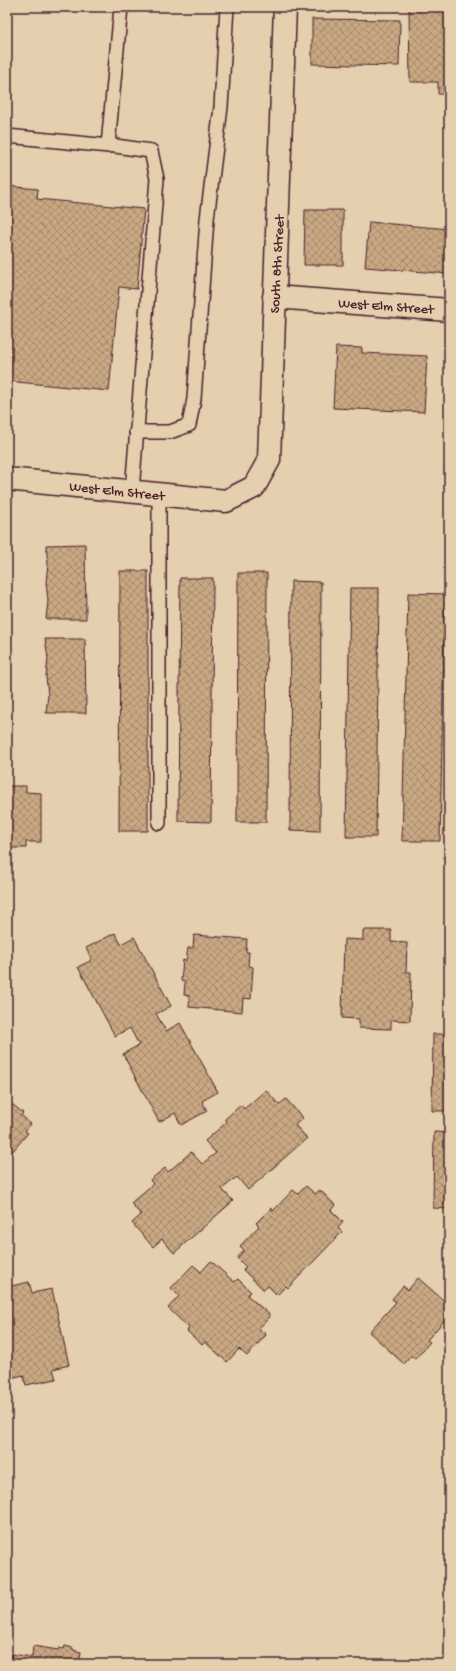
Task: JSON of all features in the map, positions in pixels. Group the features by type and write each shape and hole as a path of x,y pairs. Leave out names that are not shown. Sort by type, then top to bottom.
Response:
{"street":[{"name":"South 8th Street","path":"226,501 254,487 269,460 285,7"},
{"name":"West Elm Street","path":"274,297 449,310"},
{"name":"West Elm Street","path":"7,479 226,501"}],"lane":[{"path":"108,145 121,7"},
{"path":"136,432 170,432 189,425 194,399 207,219 221,107 228,7"},
{"path":"7,136 109,146 108,145 151,152 157,179 132,491"},
{"path":"158,494 159,823"}],"building":[{"path":"409,7 449,7 449,94 438,94 438,82 410,82"},
{"path":"312,19 400,20 399,66 312,64"},
{"path":"7,186 38,189 37,199 144,209 137,289 119,287 109,391 7,381"},
{"path":"305,210 343,210 343,265 304,265"},
{"path":"369,222 449,229 449,274 365,267"},
{"path":"336,347 362,348 362,353 427,356 424,412 333,408"},
{"path":"85,544 86,619 46,619 48,601 46,582 48,564 46,545"},
{"path":"120,571 148,571 148,831 119,831"},
{"path":"238,573 267,573 266,822 237,822"},
{"path":"180,578 213,578 211,822 178,821"},
{"path":"291,581 321,582 320,831 290,830"},
{"path":"350,588 379,588 376,837 346,837"},
{"path":"408,593 445,594 440,841 402,841"},
{"path":"45,639 85,639 86,713 46,713 48,695 46,677 48,658"},
{"path":"7,786 26,786 26,792 41,793 41,842 26,842 26,848 7,848"},
{"path":"363,930 391,930 391,942 407,943 406,972 411,972 410,1021 391,1020 391,1029 359,1028 359,1019 342,1018 344,939 363,940"},
{"path":"115,933 121,944 134,937 171,1006 156,1014 166,1031 180,1023 218,1092 202,1101 207,1111 181,1125 175,1113 159,1122 123,1054 139,1045 130,1028 115,1036 78,967 92,960 86,948"},
{"path":"194,935 247,939 246,952 249,952 248,966 253,967 251,999 243,998 242,1012 189,1007 190,996 184,995 185,982 181,981 183,960 186,961 188,948 193,948"},
{"path":"447,1023 449,1023 449,1111 432,1111 433,1034 447,1034"},
{"path":"266,1090 279,1105 286,1099 303,1118 295,1125 307,1138 248,1190 237,1177 222,1189 233,1201 174,1253 162,1239 153,1247 132,1223 141,1215 131,1203 153,1184 150,1180 165,1168 168,1172 191,1152 202,1164 216,1153 205,1141 227,1122 225,1119 241,1105 244,1109"},
{"path":"7,1100 23,1113 21,1115 31,1124 25,1131 28,1133 7,1158"},
{"path":"434,1132 449,1133 449,1209 433,1208"},
{"path":"306,1186 315,1194 320,1190 335,1205 331,1210 343,1222 338,1228 342,1232 288,1288 286,1286 277,1295 268,1286 264,1290 243,1270 246,1267 237,1258 244,1250 240,1246 259,1226 256,1223 271,1208 273,1211 293,1190 298,1194"},
{"path":"211,1261 234,1282 238,1279 251,1292 247,1295 271,1316 259,1328 266,1335 247,1356 239,1349 227,1362 205,1342 202,1345 187,1331 189,1328 168,1308 179,1296 171,1288 193,1265 201,1272"},
{"path":"418,1278 449,1305 449,1315 427,1340 430,1342 415,1359 411,1356 404,1364 369,1332 396,1302 392,1299 403,1286 408,1290"},
{"path":"29,1282 32,1293 52,1289 69,1365 53,1369 56,1379 26,1385 23,1375 7,1379 7,1287"},
{"path":"33,1646 58,1650 59,1648 64,1649 65,1646 73,1648 73,1650 81,1652 79,1664 10,1664 12,1654 32,1657"}]}
